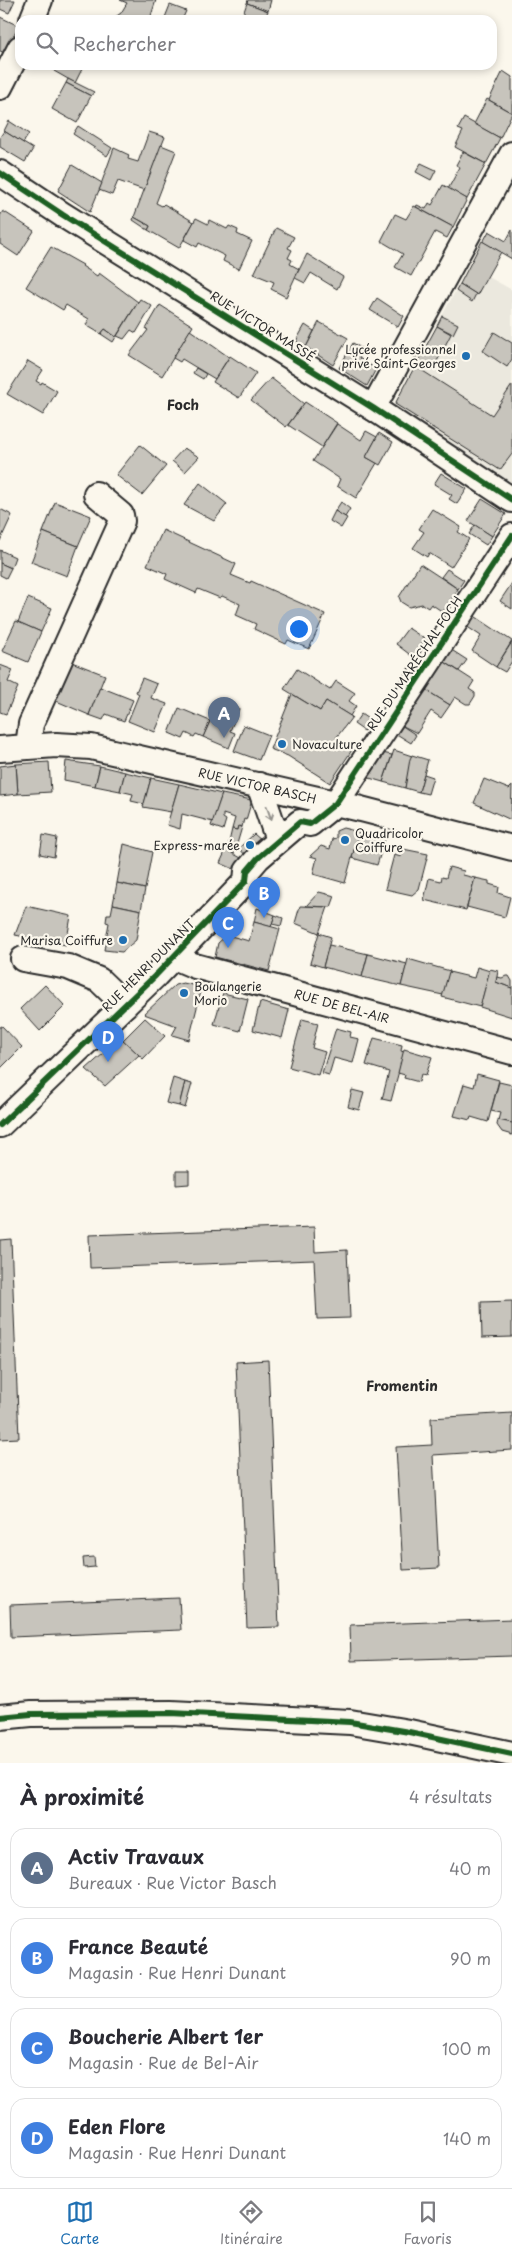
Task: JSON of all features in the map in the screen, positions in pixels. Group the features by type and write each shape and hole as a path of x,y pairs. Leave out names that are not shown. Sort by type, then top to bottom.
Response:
{"street":[{"path":"34,15 40,0"},
{"path":"0,86 15,58"},
{"path":"373,408 512,154"},
{"name":"RUE VICTOR MASSÉ","path":"0,173 63,215 373,408 512,500"},
{"path":"28,746 31,724 122,521 121,515 96,494"},
{"name":"RUE DU MARÉCHAL FOCH","path":"336,803 512,536"},
{"name":"RUE VICTOR BASCH","path":"0,749 73,745 91,747 336,803 512,848"},
{"path":"259,785 278,840"},
{"name":"RUE HENRI DUNANT","path":"310,824 336,803"},
{"name":"RUE HENRI DUNANT","path":"0,1125 174,957 246,881 247,871 278,840 300,822 310,824"},
{"name":"RUE HENRI DUNANT","path":"246,881 256,881 312,833 310,824"},
{"name":"RUE DE BEL-AIR","path":"174,957 196,966 512,1052"},
{"name":"RUE HENRI DUNANT","path":"22,959 68,967 98,980 125,1005"},
{"path":"0,1717 31,1714 171,1713 350,1722 409,1732 510,1757"}],"shaded area":[{"name":"Lycée professionnel privé Saint-Georges","path":"469,266 512,290 512,489 387,417"}],"building":[{"path":"0,0 15,0 9,13 0,9"},
{"path":"120,0 156,0 151,15 118,15 127,3"},
{"path":"248,0 271,0 268,11 247,3"},
{"path":"247,3 268,11 266,15 243,15"},
{"path":"170,5 186,11 184,15 166,15"},
{"path":"0,17 15,24 15,34 5,53 0,51"},
{"path":"54,70 82,70 75,83"},
{"path":"503,71 512,77 512,113 489,100"},
{"path":"68,79 94,92 91,96 66,83"},
{"path":"66,83 91,96 77,123 52,109"},
{"path":"487,99 512,113 500,138 474,124"},
{"path":"464,118 500,138 486,164 455,147 463,131 458,129"},
{"path":"9,121 29,134 23,143 4,131"},
{"path":"78,126 112,148 107,156 73,134"},
{"path":"4,131 33,149 25,162 0,147 0,137"},
{"path":"149,132 165,137 144,190 118,181 112,195 99,190 114,148 129,155 128,159 138,162"},
{"path":"161,145 176,151 156,203 162,206 164,204 194,222 179,248 148,230 150,226 134,217"},
{"path":"463,152 486,164 467,199 448,189 460,167 456,165"},
{"path":"421,163 436,170 431,180 416,172"},
{"path":"72,165 102,183 90,212 58,191"},
{"path":"443,185 467,199 453,227 416,207 417,205 426,209 429,203 432,205"},
{"path":"414,206 453,227 447,238 435,232 411,276 395,267 403,254 381,241 395,214 406,219"},
{"path":"3,211 34,231 18,256 0,244 0,216"},
{"path":"134,217 150,226 148,230 133,220"},
{"path":"196,218 208,224 209,220 227,229 229,226 238,230 237,234 252,241 239,269 223,261 225,256 199,243 197,247 184,240"},
{"path":"276,228 294,237 288,248 292,250 288,258 292,260 290,264 299,269 286,297 271,289 274,282 254,274"},
{"path":"512,230 512,259 483,242 489,231 506,241"},
{"path":"482,241 501,252 477,295 460,284"},
{"path":"51,247 83,265 97,276 99,273 138,302 116,337 105,329 101,334 86,325 89,319 66,305 63,310 26,287"},
{"path":"307,254 343,277 337,289 311,273 305,283 295,278"},
{"path":"460,284 476,294 472,302 456,291"},
{"path":"377,298 404,316 398,327 370,310"},
{"path":"140,299 152,306 136,333 131,330 124,339 117,336"},
{"path":"160,305 193,326 162,376 129,355 148,330 146,329"},
{"path":"442,316 458,324 453,334 437,326"},
{"path":"319,322 348,338 333,365 306,347"},
{"path":"305,325 314,331 306,347 296,341"},
{"path":"437,326 451,334 433,369 418,361"},
{"path":"105,329 116,337 113,342 101,334"},
{"path":"190,330 229,357 215,379 182,359 180,362 173,358"},
{"path":"494,332 512,343 512,359 507,367 483,351"},
{"path":"353,343 364,350 359,358 376,369 367,386 339,368"},
{"path":"230,356 256,373 239,398 213,382"},
{"path":"28,361 43,370 36,381 41,384 42,382 57,391 43,415 7,394"},
{"path":"415,366 492,415 512,385 512,454 500,470 395,404"},
{"path":"196,368 206,374 203,379 193,373"},
{"path":"271,378 304,404 286,427 251,400"},
{"path":"305,402 337,423 322,447 288,425"},
{"path":"337,424 361,440 366,431 377,437 366,457 377,463 356,498 337,486 340,479 313,461"},
{"path":"379,433 393,442 380,465 366,457"},
{"path":"140,445 166,466 142,495 116,475"},
{"path":"184,448 199,457 185,472 172,461"},
{"path":"441,473 467,489 457,504 449,499 452,495 434,484"},
{"path":"200,483 227,504 214,521 184,505"},
{"path":"482,499 506,514 492,536 468,521"},
{"path":"55,502 91,516 78,546 43,532"},
{"path":"341,502 350,509 345,517 335,511"},
{"path":"0,509 12,515 0,541"},
{"path":"432,509 461,527 458,532 469,539 451,567 429,553 427,557 413,548 424,532 419,529"},
{"path":"335,511 347,518 341,528 330,521"},
{"path":"475,525 492,536 486,545 469,534"},
{"path":"163,530 236,564 231,575 250,583 251,581 325,614 309,649 288,640 286,644 254,629 256,624 236,615 240,604 198,589 196,593 165,579 167,574 147,565"},
{"path":"43,532 78,546 67,576 31,562"},
{"path":"0,550 15,557 11,568 0,563"},
{"path":"0,563 11,568 6,578 0,575"},
{"path":"420,564 458,589 443,612 431,604 428,608 422,604 409,607 401,602 399,597"},
{"path":"447,569 464,580 458,589 441,577"},
{"path":"512,583 512,609 500,601"},
{"path":"28,598 52,608 41,632 18,622"},
{"path":"473,615 512,641 496,667 472,651 481,636 466,626"},
{"path":"16,621 41,632 28,662 2,651"},
{"path":"408,628 425,639 413,657 396,644"},
{"path":"512,642 512,661 505,672 496,667"},
{"path":"450,649 467,660 459,671 443,661"},
{"path":"69,661 105,675 89,715 54,700"},
{"path":"443,661 474,681 469,689 475,693 475,696 470,704 466,704 455,697 450,705 424,689"},
{"path":"0,665 13,670 8,682 18,687 6,714 0,712"},
{"path":"297,669 330,690 336,681 355,693 349,701 356,706 350,716 326,701 320,711 284,689"},
{"path":"142,678 157,684 151,698 167,704 155,732 128,721 139,694 136,692"},
{"path":"100,687 133,700 124,721 106,714 103,720 89,715"},
{"path":"424,689 450,705 441,718 431,711 417,733 401,725"},
{"path":"292,694 320,711 326,701 352,717 336,738 352,750 330,783 288,756 270,749"},
{"path":"219,701 239,709 230,731 235,733 229,748 203,737"},
{"path":"179,708 210,721 203,737 196,734 194,737 186,733 183,739 169,733"},
{"path":"361,714 371,721 364,731 354,724"},
{"path":"244,725 269,735 259,760 234,751"},
{"path":"401,725 416,735 411,743 395,733"},
{"path":"394,750 412,756 405,788 383,782"},
{"path":"382,753 392,755 383,782 366,777"},
{"path":"412,755 428,760 419,792 405,788"},
{"path":"66,761 100,766 95,786 64,780"},
{"path":"49,762 51,792 18,794 16,764"},
{"path":"16,764 18,794 0,796 0,766"},
{"path":"100,766 125,772 120,791 95,786"},
{"path":"125,772 151,778 144,804 131,801 133,794 120,791"},
{"path":"424,774 433,777 428,794 419,792"},
{"path":"151,778 179,784 171,812 143,807"},
{"path":"484,779 509,789 512,786 511,820 474,803"},
{"path":"179,784 222,794 213,822 182,814 180,829 167,825"},
{"path":"222,794 252,800 246,820 244,819 242,827 238,826 237,830 232,829 235,818 223,814 223,818 226,820 223,830 211,826"},
{"path":"238,826 242,827 234,854 227,851 232,829 237,830"},
{"path":"343,828 359,832 345,883 313,874 317,858 310,856 321,846 330,849 332,839 336,838 336,831"},
{"path":"359,832 385,839 377,865 352,858"},
{"name":"Express-marée","path":"254,834 262,841 246,856 239,848"},
{"path":"43,835 57,838 54,857 40,854"},
{"path":"124,844 152,852 145,889 117,883"},
{"path":"403,849 428,854 419,889 412,895 385,889 394,855 401,857"},
{"path":"226,850 245,860 234,869 220,863"},
{"path":"449,867 464,871 463,875 475,878 466,910 424,900 429,878 441,881 442,877 446,878"},
{"path":"475,878 489,881 489,884 499,887 498,893 510,897 505,917 467,907"},
{"path":"117,883 145,889 141,910 113,904"},
{"path":"319,892 335,896 331,907 306,906"},
{"path":"113,904 141,910 136,940 122,952 104,950 109,923 106,922 107,914 111,914"},
{"path":"26,906 71,916 66,945 15,935"},
{"path":"300,906 328,907 319,933 295,923"},
{"path":"257,908 275,915 271,927 254,922"},
{"path":"275,915 283,918 281,926 272,924"},
{"path":"254,922 280,929 269,971 215,957 218,943 227,935 249,941"},
{"path":"319,933 331,937 323,967 310,963"},
{"path":"329,945 368,954 362,977 323,967"},
{"path":"368,954 407,964 401,986 362,977"},
{"path":"408,959 450,971 443,995 401,986"},
{"path":"477,967 490,971 480,1007 442,997 449,972 474,978"},
{"path":"490,969 498,971 496,982 512,988 512,1017 480,1007"},
{"path":"509,976 512,981 512,988 496,982 497,977 502,978"},
{"path":"183,983 202,987 189,1040 172,1035 177,1026 144,1014 175,985"},
{"path":"45,985 65,1006 40,1031 20,1009"},
{"path":"223,993 248,999 240,1031 214,1024"},
{"path":"260,1002 289,1010 282,1038 253,1030"},
{"path":"145,1018 165,1036 143,1059 123,1040"},
{"path":"302,1019 318,1023 312,1048 325,1052 318,1075 289,1067"},
{"path":"2,1026 22,1047 0,1069 0,1027"},
{"path":"336,1028 351,1032 350,1037 359,1039 353,1063 334,1058 329,1075 322,1073"},
{"path":"121,1038 139,1055 105,1086 86,1069"},
{"path":"374,1038 402,1045 401,1051 404,1052 391,1101 382,1099 389,1072 366,1065"},
{"path":"404,1049 432,1057 426,1075 421,1074 419,1082 404,1078 405,1075 398,1073"},
{"path":"477,1074 499,1080 488,1122 471,1117 470,1120 454,1116 464,1084 474,1087"},
{"path":"173,1078 185,1082 179,1106 166,1103"},
{"path":"185,1082 192,1084 185,1108 179,1106"},
{"path":"499,1082 512,1085 512,1123 498,1120 500,1113 491,1111"},
{"path":"352,1090 364,1093 359,1110 348,1107"},
{"path":"498,1120 512,1123 512,1135 502,1132 497,1125"},
{"path":"176,1171 189,1171 189,1184 176,1185"},
{"path":"314,1227 315,1252 347,1250 350,1318 317,1319 314,1260 90,1268 89,1235"},
{"path":"11,1239 19,1438 0,1439 0,1240"},
{"path":"512,1301 512,1337 482,1338 481,1302"},
{"path":"268,1360 279,1627 247,1628 236,1362"},
{"path":"512,1413 512,1450 433,1455 439,1568 403,1570 396,1447 432,1445 431,1418"},
{"path":"94,1557 95,1567 84,1568 83,1558"},
{"path":"179,1598 181,1630 11,1637 10,1605"},
{"path":"512,1619 512,1656 351,1661 350,1625"}],"cycle path":[{"path":"0,173 63,215 373,408 512,500"},
{"path":"0,1125 156,975 246,881 247,871 258,858 300,822 310,824 336,803 512,536"},
{"path":"0,1717 31,1714 171,1713 350,1722 409,1732 512,1754"}],"place":[{"name":"Lycée professionnel privé Saint-Georges","path":"466,356"},
{"name":"Activ Travaux","path":"224,738"},
{"name":"Novaculture","path":"282,744"},
{"name":"Quadricolor Coiffure","path":"345,840"},
{"name":"Express-marée","path":"250,845"},
{"name":"France Beauté","path":"264,918"},
{"name":"Marisa Coiffure","path":"123,940"},
{"name":"Boucherie Albert 1er","path":"228,948"},
{"name":"Boulangerie Morio","path":"184,993"},
{"name":"Eden Flore","path":"108,1062"}],"district":[{"name":"Foch","path":"183,404"},
{"name":"Fromentin","path":"402,1385"}]}
